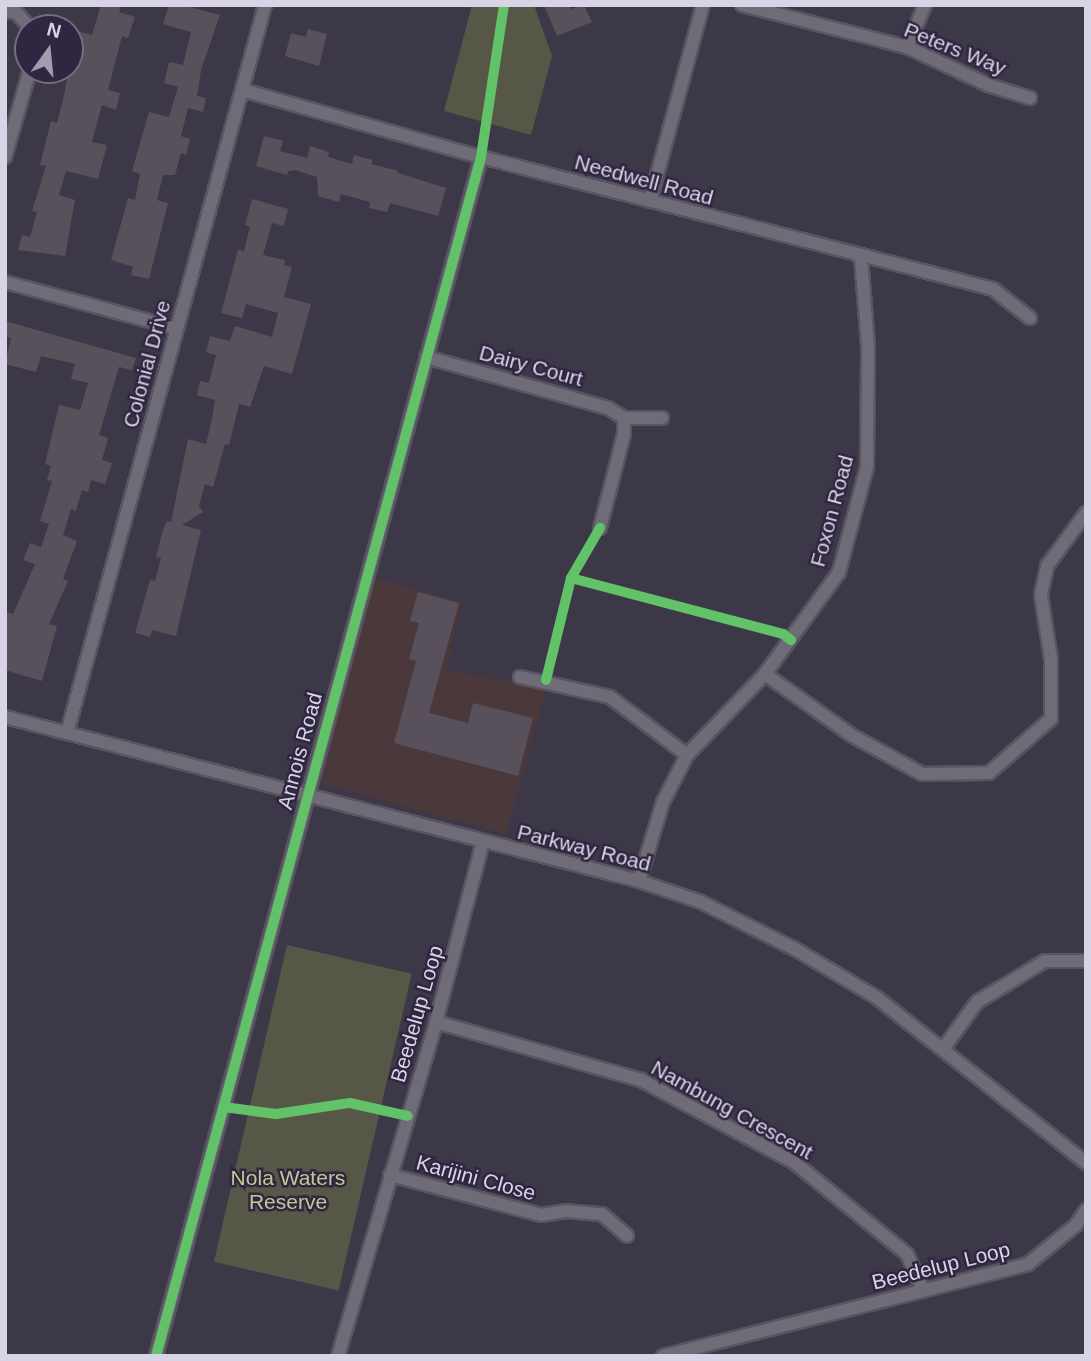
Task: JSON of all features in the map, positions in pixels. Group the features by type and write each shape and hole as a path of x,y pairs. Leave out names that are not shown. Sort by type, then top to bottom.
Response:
{"street":[{"name":"Colonial Drive","path":"67,733 265,5"},
{"path":"650,201 703,5"},
{"name":"Peters Way","path":"743,5 907,47 988,85 1030,98"},
{"path":"907,47 925,5"},
{"path":"5,157 26,84"},
{"name":"Needwell Road","path":"242,90 481,157 993,289 1030,318"},
{"name":"Annois Road","path":"156,1356 481,157"},
{"name":"Foxon Road","path":"639,881 663,802 687,755 765,674 839,572 867,467 868,346 861,257"},
{"path":"5,282 176,328"},
{"name":"Dairy Court","path":"426,357 608,408 624,418 662,418"},
{"path":"600,528 624,434 624,418"},
{"path":"765,674 850,735 922,774 989,773 1051,719 1051,659 1041,595 1047,566 1086,513"},
{"path":"520,677 610,697 687,755"},
{"name":"Parkway Road","path":"5,717 639,881 701,902 795,949 876,997 1064,1149 1086,1163"},
{"name":"Beedelup Loop","path":"338,1356 436,1022 482,842"},
{"path":"943,1049 977,1002 1045,961 1086,961"},
{"name":"Nambung Crescent","path":"436,1022 641,1080 783,1156 907,1254 923,1290"},
{"name":"Karijini Close","path":"390,1175 541,1215 565,1211 602,1214 627,1236"},
{"name":"Beedelup Loop","path":"663,1356 1028,1264 1076,1225 1086,1210"}],"shaded area":[{"path":"373,577 462,602 446,669 546,689 506,834 316,782"}],"green space":[{"path":"472,5 534,5 552,56 531,135 444,111"},
{"name":"Nola Waters Reserve","path":"287,945 412,974 339,1290 214,1262"}],"building":[{"path":"101,5 121,5 119,12 135,17 128,38 122,36 108,90 120,93 116,110 102,105 92,142 107,145 98,179 66,171 59,195 75,200 65,256 18,250 22,235 30,237 37,212 32,211 46,166 40,165 51,121 57,123 66,84 84,84 84,33 92,35"},
{"path":"169,5 183,5 220,15 201,70 197,96 206,98 203,112 188,108 181,136 190,139 186,155 181,153 175,175 163,175 157,200 168,203 149,279 131,275 133,267 111,260 128,198 135,200 140,174 132,171 149,112 169,117 178,87 164,83 169,62 183,65 191,32 163,24"},
{"path":"544,5 569,5 571,9 584,5 592,22 557,36"},
{"path":"308,29 327,34 319,66 285,56 291,33 306,37"},
{"path":"264,136 283,141 280,151 307,158 310,146 329,152 328,157 352,164 354,155 373,160 371,164 446,188 438,216 390,203 387,212 369,208 370,202 341,194 339,202 318,196 317,177 295,170 288,171 287,175 256,166"},
{"path":"252,199 288,209 284,226 272,223 263,255 285,260 284,265 292,267 284,297 311,304 292,374 264,366 250,407 239,404 229,445 225,444 213,487 205,484 199,506 203,512 182,525 201,530 176,636 152,630 150,637 135,633 150,580 155,581 161,558 156,557 163,530 167,521 171,522 188,439 206,444 212,419 215,400 197,395 200,381 209,383 216,355 206,352 210,336 230,341 235,326 272,337 278,313 246,304 242,318 221,313 238,250 244,251 250,227 245,225"},
{"path":"5,321 136,358 132,370 119,367 99,435 108,438 102,460 112,463 105,484 91,480 88,492 82,490 76,511 71,509 63,535 77,541 63,579 68,581 49,624 57,626 42,681 5,670 5,612 13,614 35,564 23,560 30,543 41,547 49,524 40,521 52,481 47,480 51,466 45,464 59,405 80,410 88,383 71,379 75,364 41,356 36,372 5,364 11,338 5,337"},
{"path":"418,592 459,603 429,713 468,723 473,703 533,718 518,776 394,743 416,661 409,659 419,623 410,621"}],"cycle path":[{"path":"156,1356 481,157 504,5"},
{"path":"546,680 571,578 600,528"},
{"path":"571,578 783,634 791,640"},
{"path":"224,1107 276,1114 350,1103 408,1116"}]}
